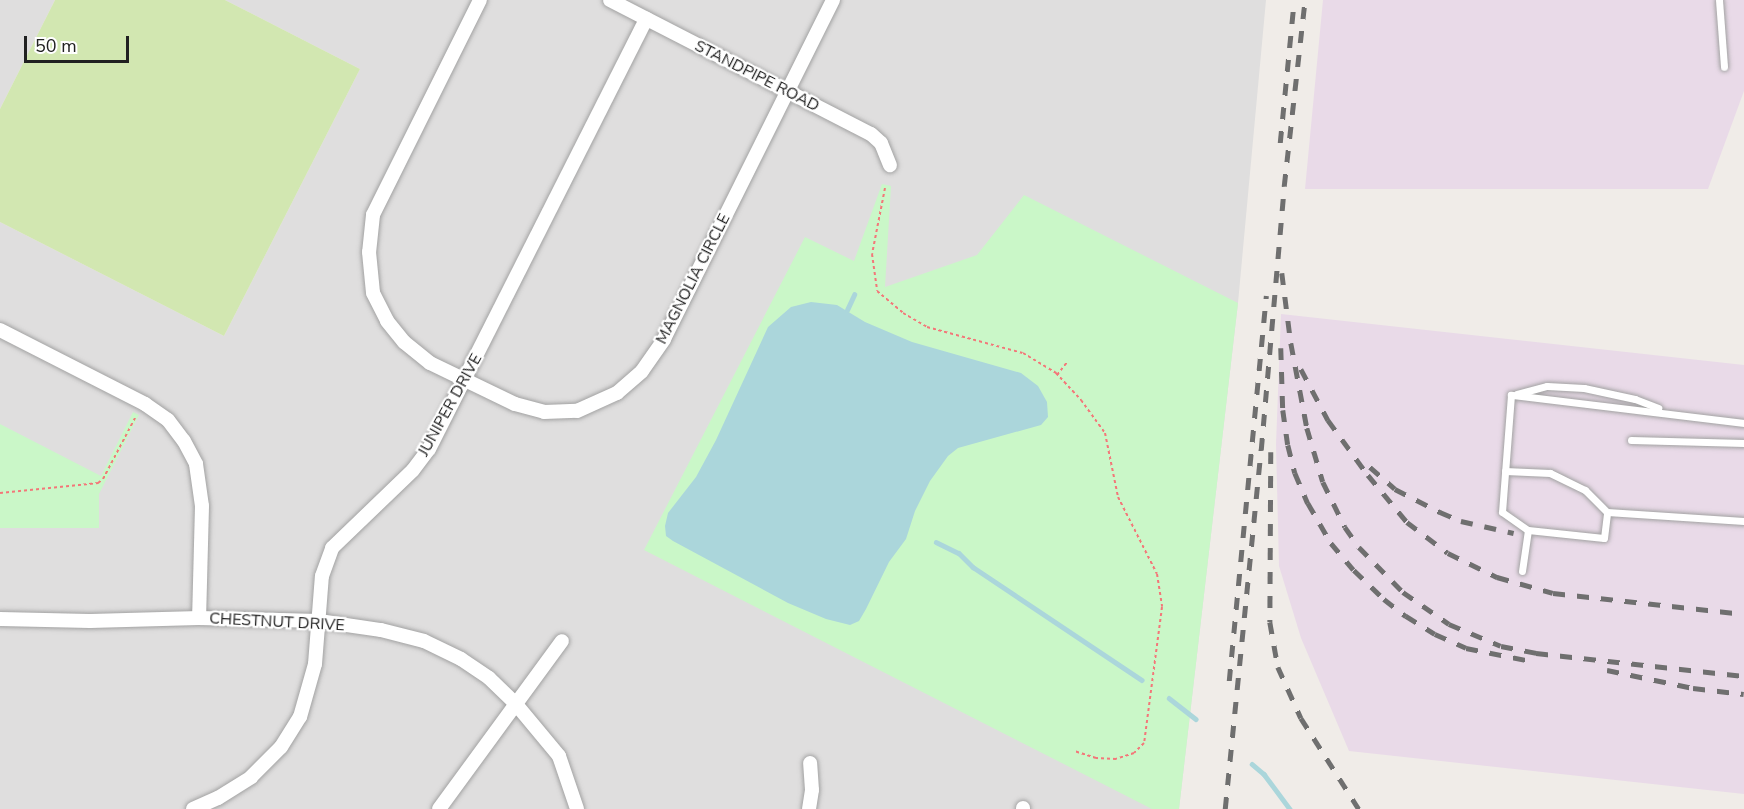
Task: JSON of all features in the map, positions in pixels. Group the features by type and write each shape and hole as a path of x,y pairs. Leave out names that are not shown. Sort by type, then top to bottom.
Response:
{"street":[{"name":"MAGNOLIA CIRCLE","path":"480,0 373,215 369,252 373,293 387,321 404,342 430,363 515,404 544,411 577,411 617,393 642,371 664,339 833,0"},
{"name":"STANDPIPE ROAD","path":"610,0 871,134 881,143 890,165"},
{"name":"JUNIPER DRIVE","path":"193,809 218,798 251,777 281,747 300,717 315,664 322,576 332,548 412,470 429,449 646,20"},
{"path":"0,330 146,404 168,420 184,441 196,464 202,506 199,618"},
{"name":"CHESTNUT DRIVE","path":"0,619 90,621 199,618 319,621 381,630 424,641 461,659 489,678 515,703 559,756 577,809"},
{"path":"439,809 562,641"},
{"path":"809,809 812,790 810,763"}],"lane":[{"path":"1719,0 1724,67"},
{"path":"1511,395 1547,386 1584,388 1635,399 1665,412"},
{"path":"1511,395 1744,423"},
{"path":"1511,395 1502,512 1528,530 1604,538 1607,512"},
{"path":"1631,440 1744,443"},
{"path":"1505,471 1550,473 1585,490 1607,512 1744,521"},
{"path":"1522,571 1528,530"}],"path":[{"path":"885,188 872,249 878,291 903,313 927,327 1023,353 1057,375 1081,400 1105,433 1118,497 1154,565 1162,594 1143,745 1134,753 1116,759 1096,759 1075,751"},
{"path":"1057,375 1068,361"},
{"path":"0,493 98,483 103,479 135,418"}],"shaded area":[{"path":"0,0 55,0 0,109"},
{"path":"225,0 1266,0 1238,303 1179,809 0,809 0,222 224,336 360,69"},
{"path":"1323,0 1744,0 1744,91 1708,189 1305,189"},
{"path":"1281,314 1744,365 1744,794 1349,751 1301,638 1279,566 1276,444"}],"green space":[{"path":"55,0 225,0 360,69 224,336 0,222 0,109"},
{"path":"882,184 891,186 885,287 977,255 1024,195 1238,303 1179,809 1152,809 644,550 805,237 854,261"},
{"path":"133,412 139,415 99,494 99,528 0,528 0,424 101,476"}],"water":[{"path":"811,302 837,305 865,322 912,342 1021,373 1038,386 1047,402 1048,417 1041,425 958,448 948,456 930,481 915,511 906,539 889,562 866,609 859,621 850,625 826,619 788,603 666,536 665,526 668,513 696,477 716,440 768,327 791,307"}],"waterway":[{"path":"847,310 854,295"},
{"path":"936,542 959,553 973,567 1142,680"},
{"path":"1169,698 1196,719"},
{"path":"1252,764 1264,774 1290,809"}],"railway":[{"path":"1280,143 1294,0"},
{"path":"1225,809 1261,450 1284,186 1305,0"},
{"path":"1282,273 1291,343 1307,428 1323,482 1345,527 1359,547 1403,592 1449,624 1501,646 1536,653 1744,676"},
{"path":"1229,681 1266,296"},
{"path":"1281,348 1283,410 1295,473 1308,503 1331,543 1354,570 1384,599 1435,634 1466,648 1531,661"},
{"path":"1301,369 1328,420 1368,475 1407,522 1448,553 1497,577 1553,593 1744,614"},
{"path":"1271,452 1270,622 1278,667 1301,718 1359,809"},
{"path":"1370,467 1395,489 1440,512 1461,521 1514,533"},
{"path":"1607,670 1693,688 1744,694"}]}
